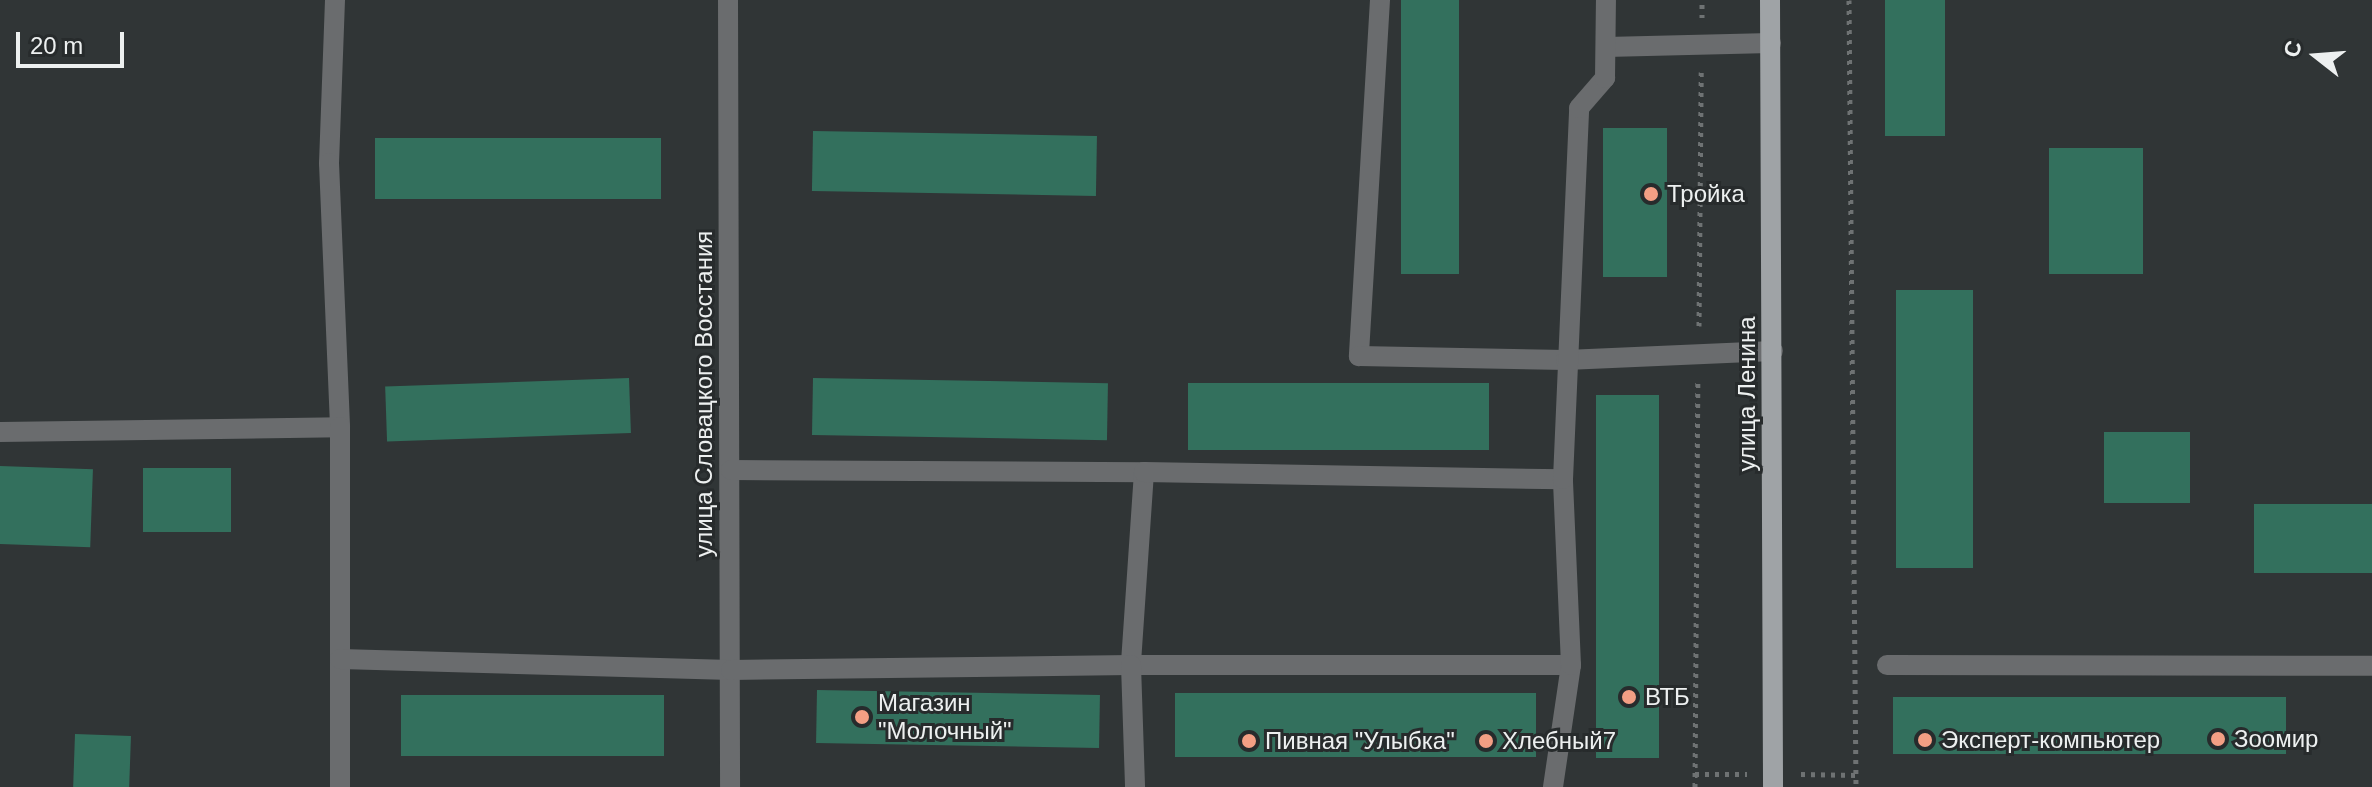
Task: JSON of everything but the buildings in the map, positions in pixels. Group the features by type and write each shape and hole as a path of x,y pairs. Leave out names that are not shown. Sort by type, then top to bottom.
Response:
{"main road":[{"name":"улица Ленина","path":"1770,0 1773,787"}],"street":[{"path":"335,0 329,163 340,427 340,787"},
{"name":"улица Словацкого Восстания","path":"728,0 730,787"},
{"path":"1380,0 1359,356 1566,360 1773,351"},
{"path":"1553,787 1571,665 1563,479 1579,108 1605,78 1606,0"},
{"path":"1606,47 1771,43"},
{"path":"0,432 340,427"},
{"path":"731,470 1144,472 1563,479"},
{"path":"1135,787 1131,665 1144,472"},
{"path":"340,659 731,670 1131,665 1571,665"},
{"path":"1887,665 2372,666"}],"path":[{"path":"1695,787 1702,0"},
{"path":"1849,0 1856,787"},
{"path":"1695,774 1726,774"},
{"path":"1801,774 1856,775"}],"place":[{"name":"Тройка","path":"1651,194"},
{"name":"ВТБ","path":"1629,697"},
{"name":"Магазин \"Молочный\"","path":"862,717"},
{"name":"Зоомир","path":"2218,739"},
{"name":"Эксперт-компьютер","path":"1925,740"},
{"name":"Пивная \"Улыбка\"","path":"1249,741"},
{"name":"Хлебный7","path":"1486,741"}]}
